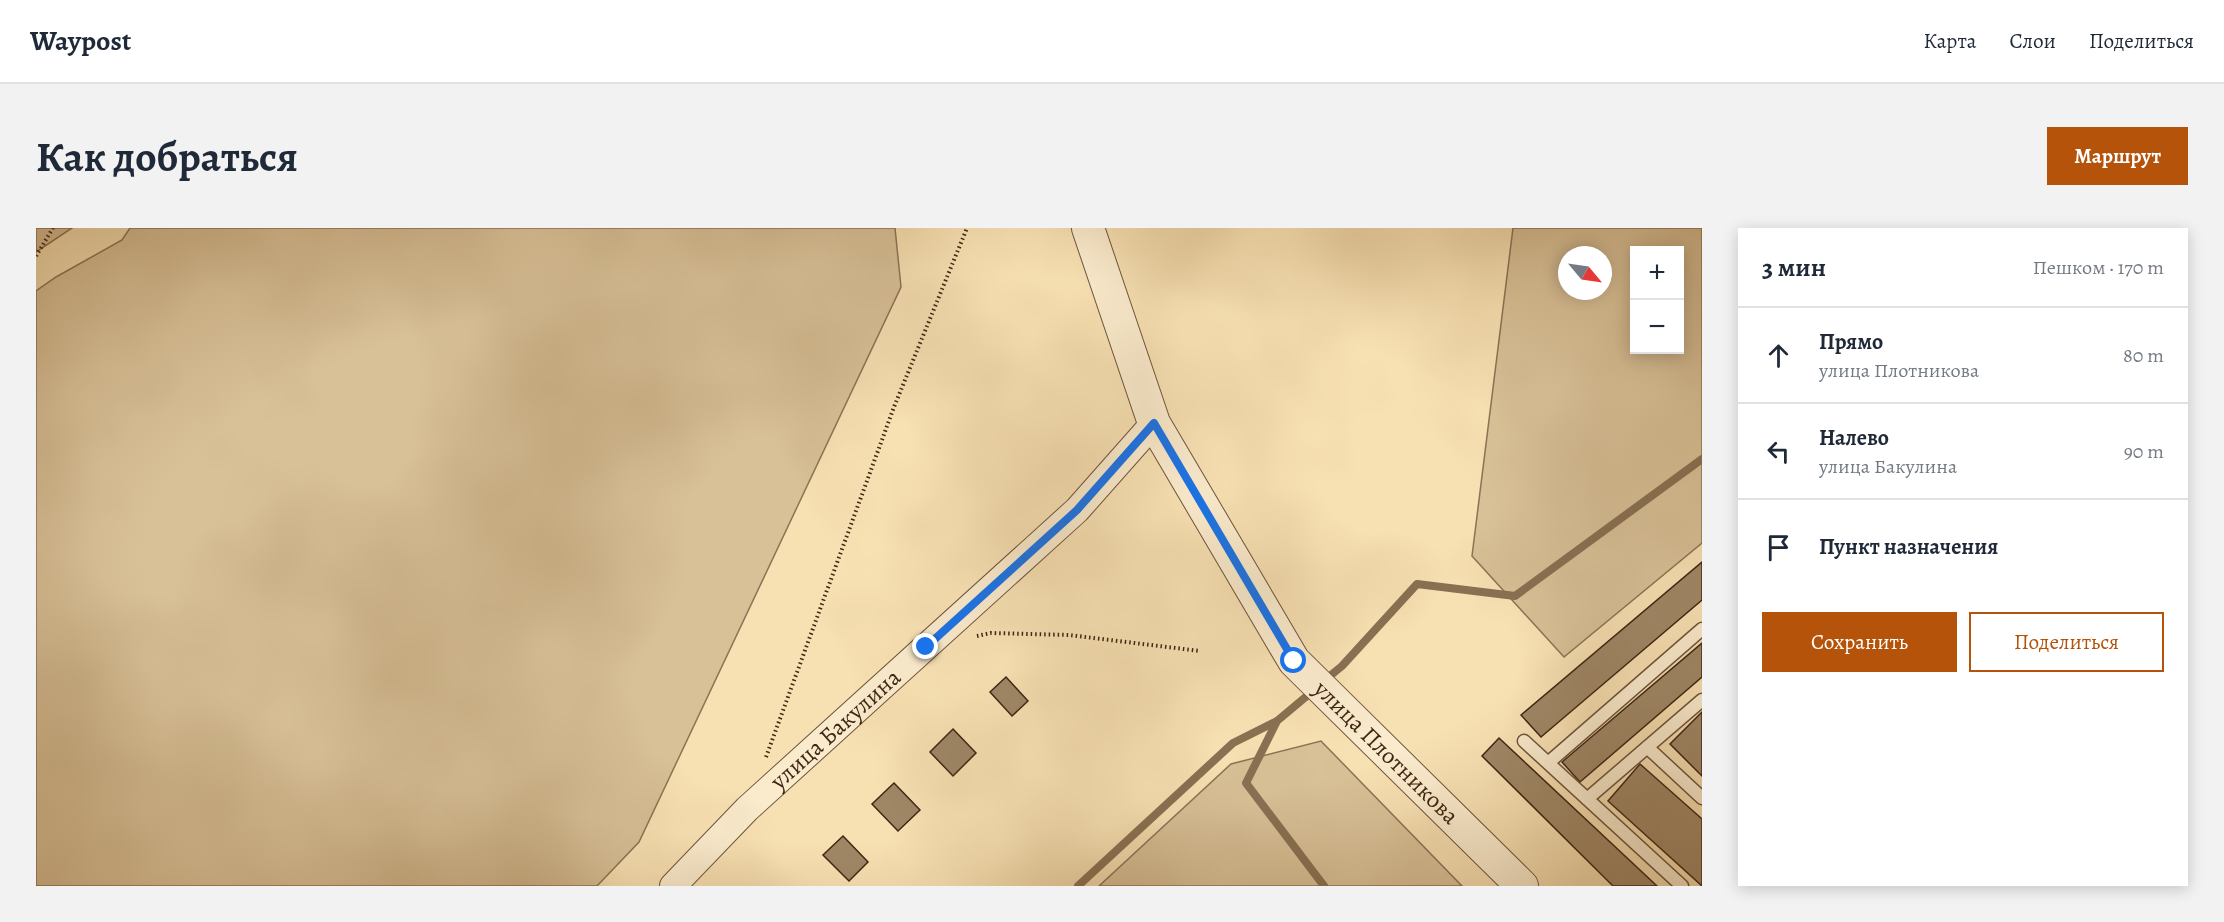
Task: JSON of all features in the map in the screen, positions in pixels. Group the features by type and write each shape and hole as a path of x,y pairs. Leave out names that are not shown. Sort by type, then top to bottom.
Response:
{"street":[{"name":"улица Плотникова","path":"1088,228 1154,423 1294,661 1522,886"},
{"name":"улица Бакулина","path":"673,886 747,810 1077,510 1154,423"}],"lane":[{"path":"1548,763 1702,629"},
{"path":"1587,799 1702,700"},
{"path":"1524,741 1682,886"},
{"path":"1647,747 1702,798"}],"path":[{"path":"36,256 53,228"},
{"path":"764,765 894,407 968,228"},
{"path":"970,638 991,633 1069,635 1200,651"}],"shaded area":[{"path":"36,228 72,228 36,252"},
{"path":"130,228 895,228 901,287 639,842 597,886 36,886 36,291 56,277 122,240"},
{"path":"1513,228 1702,228 1702,543 1564,657 1472,556"},
{"path":"1321,741 1462,886 1099,886 1231,764"}],"building":[{"path":"1702,562 1702,600 1541,737 1521,715"},
{"path":"1702,643 1702,677 1580,782 1562,762"},
{"path":"1006,677 1028,701 1012,716 990,692"},
{"path":"1702,712 1702,776 1670,744"},
{"path":"953,729 976,753 953,776 930,752"},
{"path":"1499,738 1657,886 1613,886 1482,756"},
{"path":"1640,764 1702,819 1702,886 1608,801"},
{"path":"894,783 920,810 898,831 872,804"},
{"path":"843,836 868,862 849,881 823,855"}],"waterway":[{"path":"1325,680 1342,666 1417,584 1515,596 1702,459"},
{"path":"1078,886 1233,743 1277,721 1314,690"},
{"path":"1277,721 1246,783 1324,886"}],"route":[{"path":"926,647 1077,510 1154,423 1294,661"}]}
